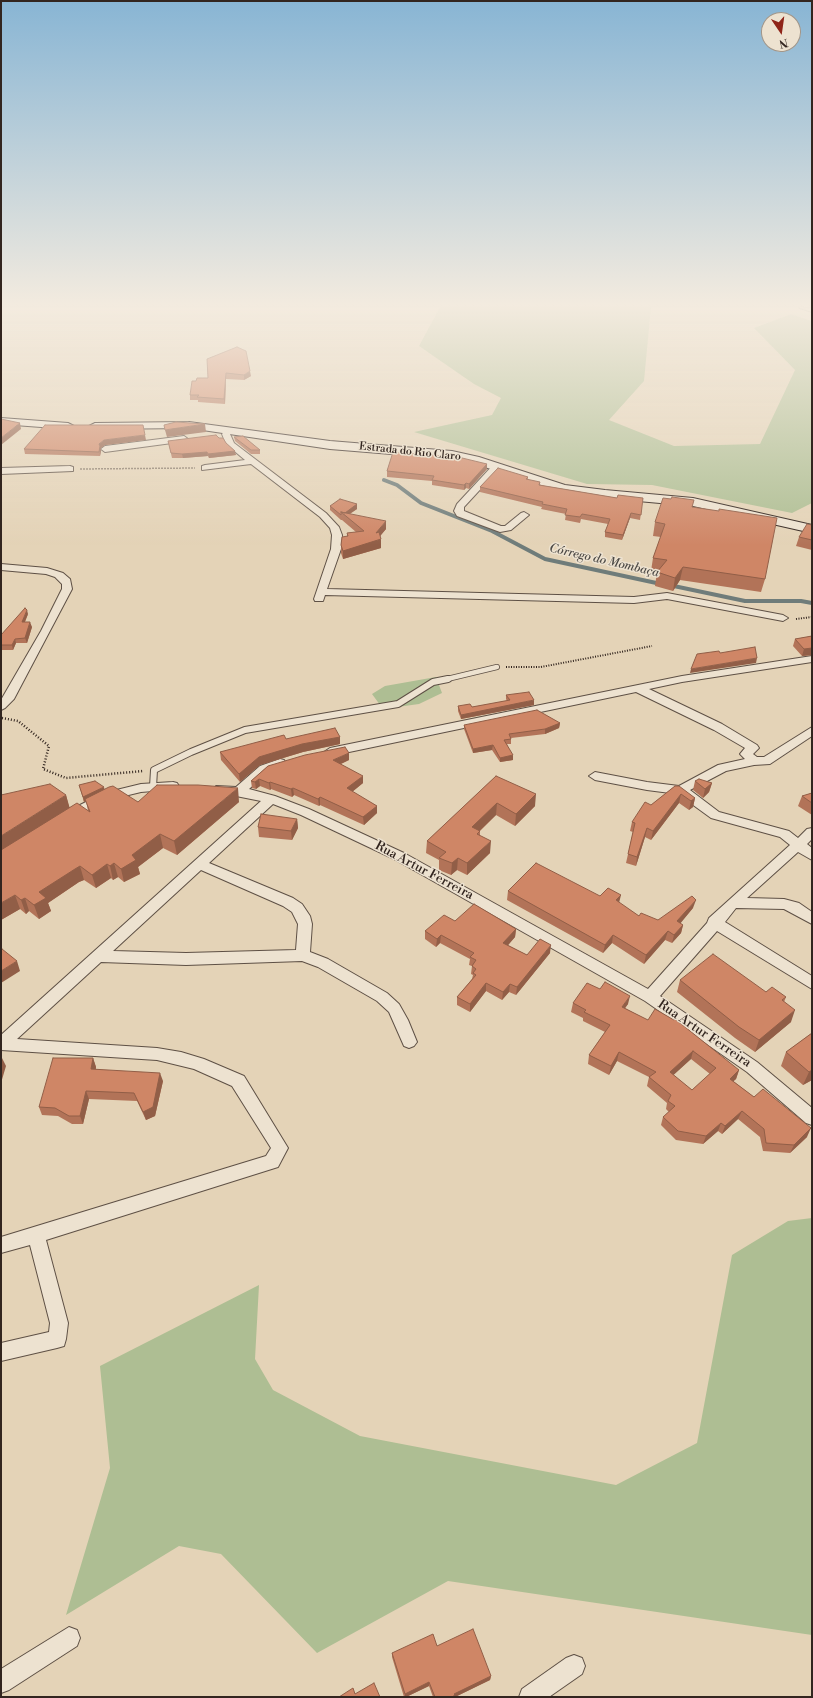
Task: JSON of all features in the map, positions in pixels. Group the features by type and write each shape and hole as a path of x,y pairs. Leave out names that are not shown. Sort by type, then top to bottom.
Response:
{"main road":[{"name":"Estrada do Rio Claro","path":"1,421 41,425 74,426 176,425 330,444 452,455 497,466 563,488 582,492 693,502 812,529"}],"street":[{"path":"105,449 228,432 230,444 323,515 334,527 337,535 336,549 321,596 634,600 666,596 783,618"},
{"path":"205,468 253,461"},
{"path":"497,466 460,506 460,514 500,529 508,528 524,515"},
{"path":"1,472 70,469"},
{"path":"1,567 47,571 59,575 65,579 67,584 67,589 46,631 8,699 1,706"},
{"path":"316,755 682,679 758,669 812,659"},
{"path":"636,688 718,727 753,748 746,754 754,761"},
{"path":"681,790 722,768 754,761 766,761 812,731"},
{"path":"239,791 264,769 288,761"},
{"path":"596,776 647,786 681,790 715,815 784,834 812,855"},
{"path":"57,824 108,796 142,788 185,786"},
{"name":"Rua Artur Ferreira","path":"208,788 239,791 271,799 339,827 400,856 650,997 752,1067 812,1118"},
{"path":"1,1044 96,956 271,799"},
{"path":"650,997 732,903 812,832"},
{"path":"199,864 288,902 297,908 303,916 305,924 303,955"},
{"path":"732,903 784,904 794,907 812,919"},
{"path":"714,922 812,983"},
{"path":"96,956 186,960 303,955 323,963 382,997 394,1008 401,1020 409,1042"},
{"path":"1,1044 158,1054 182,1058 199,1064 238,1081 280,1148 272,1162 36,1235 1,1244"},
{"path":"1,1352 57,1339 59,1323 36,1235"},
{"path":"1,1682 69,1638"},
{"path":"530,1697 574,1666"}],"lane":[{"path":"153,787 154,770 191,752 245,730 398,704 433,682 497,667"}],"path":[{"path":"70,469 205,468"},
{"path":"783,618 795,619 812,617"},
{"path":"497,667 541,667 652,646"},
{"path":"1,716 3,719 18,721 49,746 43,769 66,778 154,770"}],"green space":[{"path":"478,386 639,386 609,420 674,446 760,444 787,386 812,386 812,503 792,513 652,485 587,484 414,432 492,415 501,398"},
{"path":"436,677 442,693 419,704 383,709 372,694 385,686"},
{"path":"812,1218 812,1635 448,1581 317,1653 221,1554 179,1546 66,1615 110,1468 100,1366 259,1285 255,1359 273,1390 360,1436 616,1485 697,1443 732,1255 788,1221"}],"building":[{"path":"191,386 225,386 224,399 190,395"},
{"path":"1,419 20,423 1,438"},
{"path":"176,422 205,424 165,430 164,425"},
{"path":"45,425 143,425 145,435 104,440 99,444 99,452 24,449"},
{"path":"216,435 219,438 223,438 235,451 208,454 207,452 182,454 171,453 168,441"},
{"path":"243,436 260,450 251,450 234,437"},
{"path":"393,452 458,457 487,464 469,484 466,483 464,485 432,480 434,476 387,471"},
{"path":"498,468 528,477 526,479 540,482 539,485 617,498 618,495 643,498 641,515 631,513 623,535 605,532 610,519 582,514 580,517 565,515 567,509 542,504 543,502 480,487"},
{"path":"672,497 694,500 692,507 719,511 719,509 777,518 765,579 683,567 675,578 657,572 667,560 653,558 665,524 655,522 663,498 671,499"},
{"path":"340,499 357,504 345,513 341,512 341,515 330,506"},
{"path":"341,512 386,521 376,533 379,532 381,539 343,551 341,545 342,537 348,536 347,533 364,531"},
{"path":"807,524 812,525 812,540 799,537"},
{"path":"25,608 27,610 22,622 30,622 25,638 15,639 12,645 1,645 1,635"},
{"path":"812,636 812,648 804,649 795,639"},
{"path":"755,647 757,658 691,669 697,654 719,651 720,653"},
{"path":"529,692 534,700 461,715 458,706 470,704 472,707 510,700 506,695"},
{"path":"537,710 560,723 545,729 509,734 511,739 504,740 513,755 500,758 493,745 473,749 464,725"},
{"path":"335,728 340,737 302,744 259,757 239,774 220,752 284,735 286,739"},
{"path":"345,747 349,753 333,760 363,776 347,788 377,806 363,817 320,797 318,799 293,788 291,789 259,779 255,782 251,781 268,766 305,755"},
{"path":"496,776 536,794 516,814 497,803 472,827 480,831 477,834 491,841 467,863 458,858 452,863 439,858 446,852 427,841"},
{"path":"699,779 712,783 705,789 695,781"},
{"path":"95,781 104,787 83,797 79,785"},
{"path":"50,784 66,795 1,836 1,795"},
{"path":"157,785 198,785 238,788 174,841 160,834 132,855 136,860 121,869 114,863 110,866 107,864 92,875 80,866 39,892 46,898 34,905 25,898 21,900 15,895 1,903 1,850 77,803 90,812 85,799 109,787 113,786 138,802"},
{"path":"675,786 679,786 695,798 691,801 681,794 653,831 647,828 637,857 628,854 635,823 632,822 645,802 651,805"},
{"path":"812,793 812,803 802,796"},
{"path":"261,814 297,819 291,831 258,827"},
{"path":"536,863 600,896 608,888 621,895 616,900 639,916 641,913 658,920 692,896 696,900 677,921 683,925 674,935 668,931 646,955 613,935 605,945 508,891"},
{"path":"474,904 516,929 503,943 527,955 540,939 551,945 517,987 510,984 503,992 486,983 470,1004 457,997 476,975 473,973 476,969 472,966 476,960 470,957 474,953 441,935 437,939 425,931 444,915 455,921"},
{"path":"2,949 17,961 1,971 1,950"},
{"path":"713,954 766,992 772,987 786,997 782,1000 795,1010 759,1040 739,1027 680,980"},
{"path":"605,982 630,996 622,1007 648,1020 655,1009 674,1020 675,1019 739,1070 730,1079 754,1097 763,1089 811,1128 794,1145 766,1143 764,1129 742,1111 725,1126 721,1123 706,1136 678,1131 663,1117 675,1106 668,1101 671,1095 649,1077 656,1072 619,1052 611,1066 589,1055 610,1025 584,1012 586,1010 573,1003 587,983 600,989","holes":["693,1051 716,1068 692,1090 670,1072"]},
{"path":"812,1033 812,1070 809,1072 786,1052"},
{"path":"53,1058 93,1058 91,1069 160,1073 153,1107 143,1112 134,1093 86,1091 80,1116 69,1116 55,1108 39,1107"},
{"path":"473,1629 491,1676 454,1694 455,1695 452,1697 435,1697 429,1682 405,1694 392,1653 433,1634 437,1646"},
{"path":"374,1683 380,1697 339,1697 353,1688 355,1694"}],"waterway":[{"name":"Córrego do Mombaça","path":"384,480 397,485 421,503 492,531 545,559 661,584"},
{"name":"Córrego do Mombaça","path":"669,585 745,601 801,601 812,603"}]}
